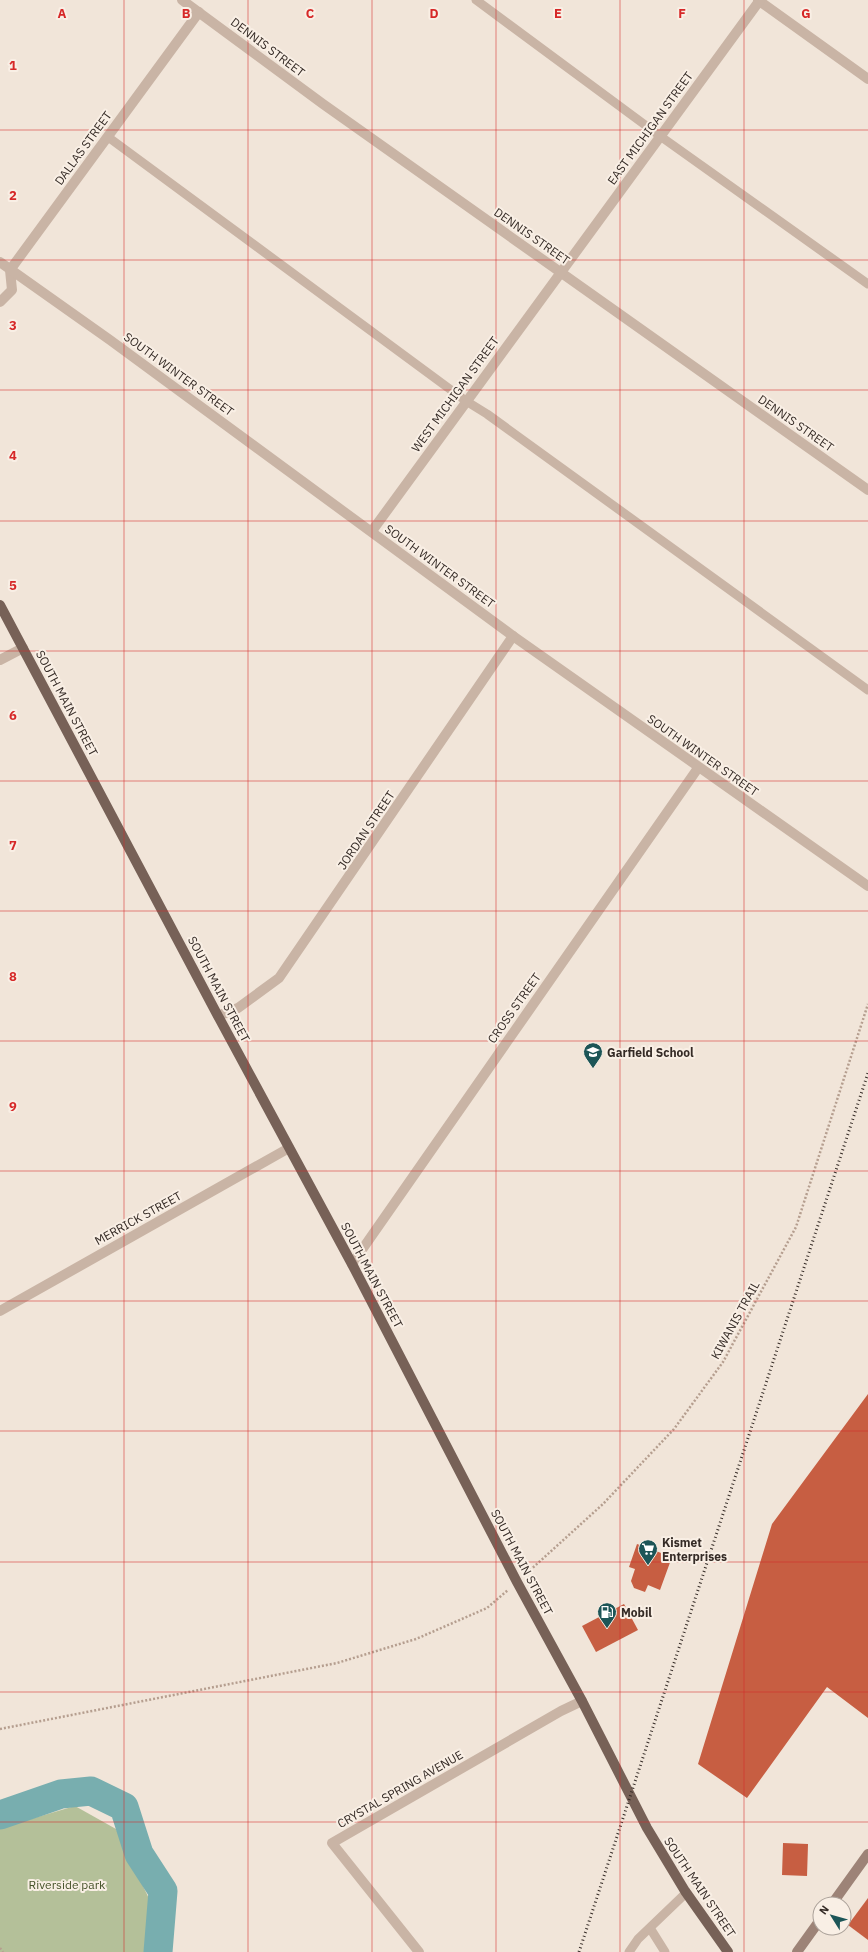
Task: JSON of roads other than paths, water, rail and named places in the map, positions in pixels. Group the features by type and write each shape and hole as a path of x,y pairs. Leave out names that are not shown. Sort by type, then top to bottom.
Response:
{"main road":[{"name":"SOUTH MAIN STREET","path":"0,605 218,1016 352,1264 647,1828 686,1893 728,1952"},
{"path":"838,1896 868,1854"},
{"path":"797,1952 812,1931"}],"street":[{"name":"DENNIS STREET","path":"182,0 323,104 868,490"},
{"name":"EAST MICHIGAN STREET","path":"560,272 759,0"},
{"path":"759,0 868,79"},
{"name":"DALLAS STREET","path":"10,270 199,12"},
{"name":"SOUTH WINTER STREET","path":"0,262 116,344 513,636 698,768 868,886"},
{"path":"0,302 12,290 10,270"},
{"name":"WEST MICHIGAN STREET","path":"372,531 560,272"},
{"name":"JORDAN STREET","path":"218,1016 238,1008 279,978 513,636"},
{"path":"0,660 23,648"},
{"name":"CROSS STREET","path":"352,1264 698,768"},
{"name":"MERRICK STREET","path":"0,1311 289,1148"},
{"name":"CRYSTAL SPRING AVENUE","path":"419,1952 332,1843 561,1711 582,1702"}],"lane":[{"path":"476,0 660,136 868,284"},
{"path":"108,137 466,402 487,414 868,690"},
{"path":"629,1952 638,1939 686,1893"},
{"path":"650,1928 665,1952"}],"waterway":[{"path":"0,1815 61,1794 91,1791 124,1807 139,1854 163,1891 158,1952"}],"railway":[{"path":"579,1952 868,1073"}],"place":[{"name":"Garfield School","path":"593,1069"},
{"name":"Kismet Enterprises","path":"648,1566"},
{"name":"Mobil","path":"607,1629"}],"park label":[{"name":"Riverside park","path":"67,1884"}]}
